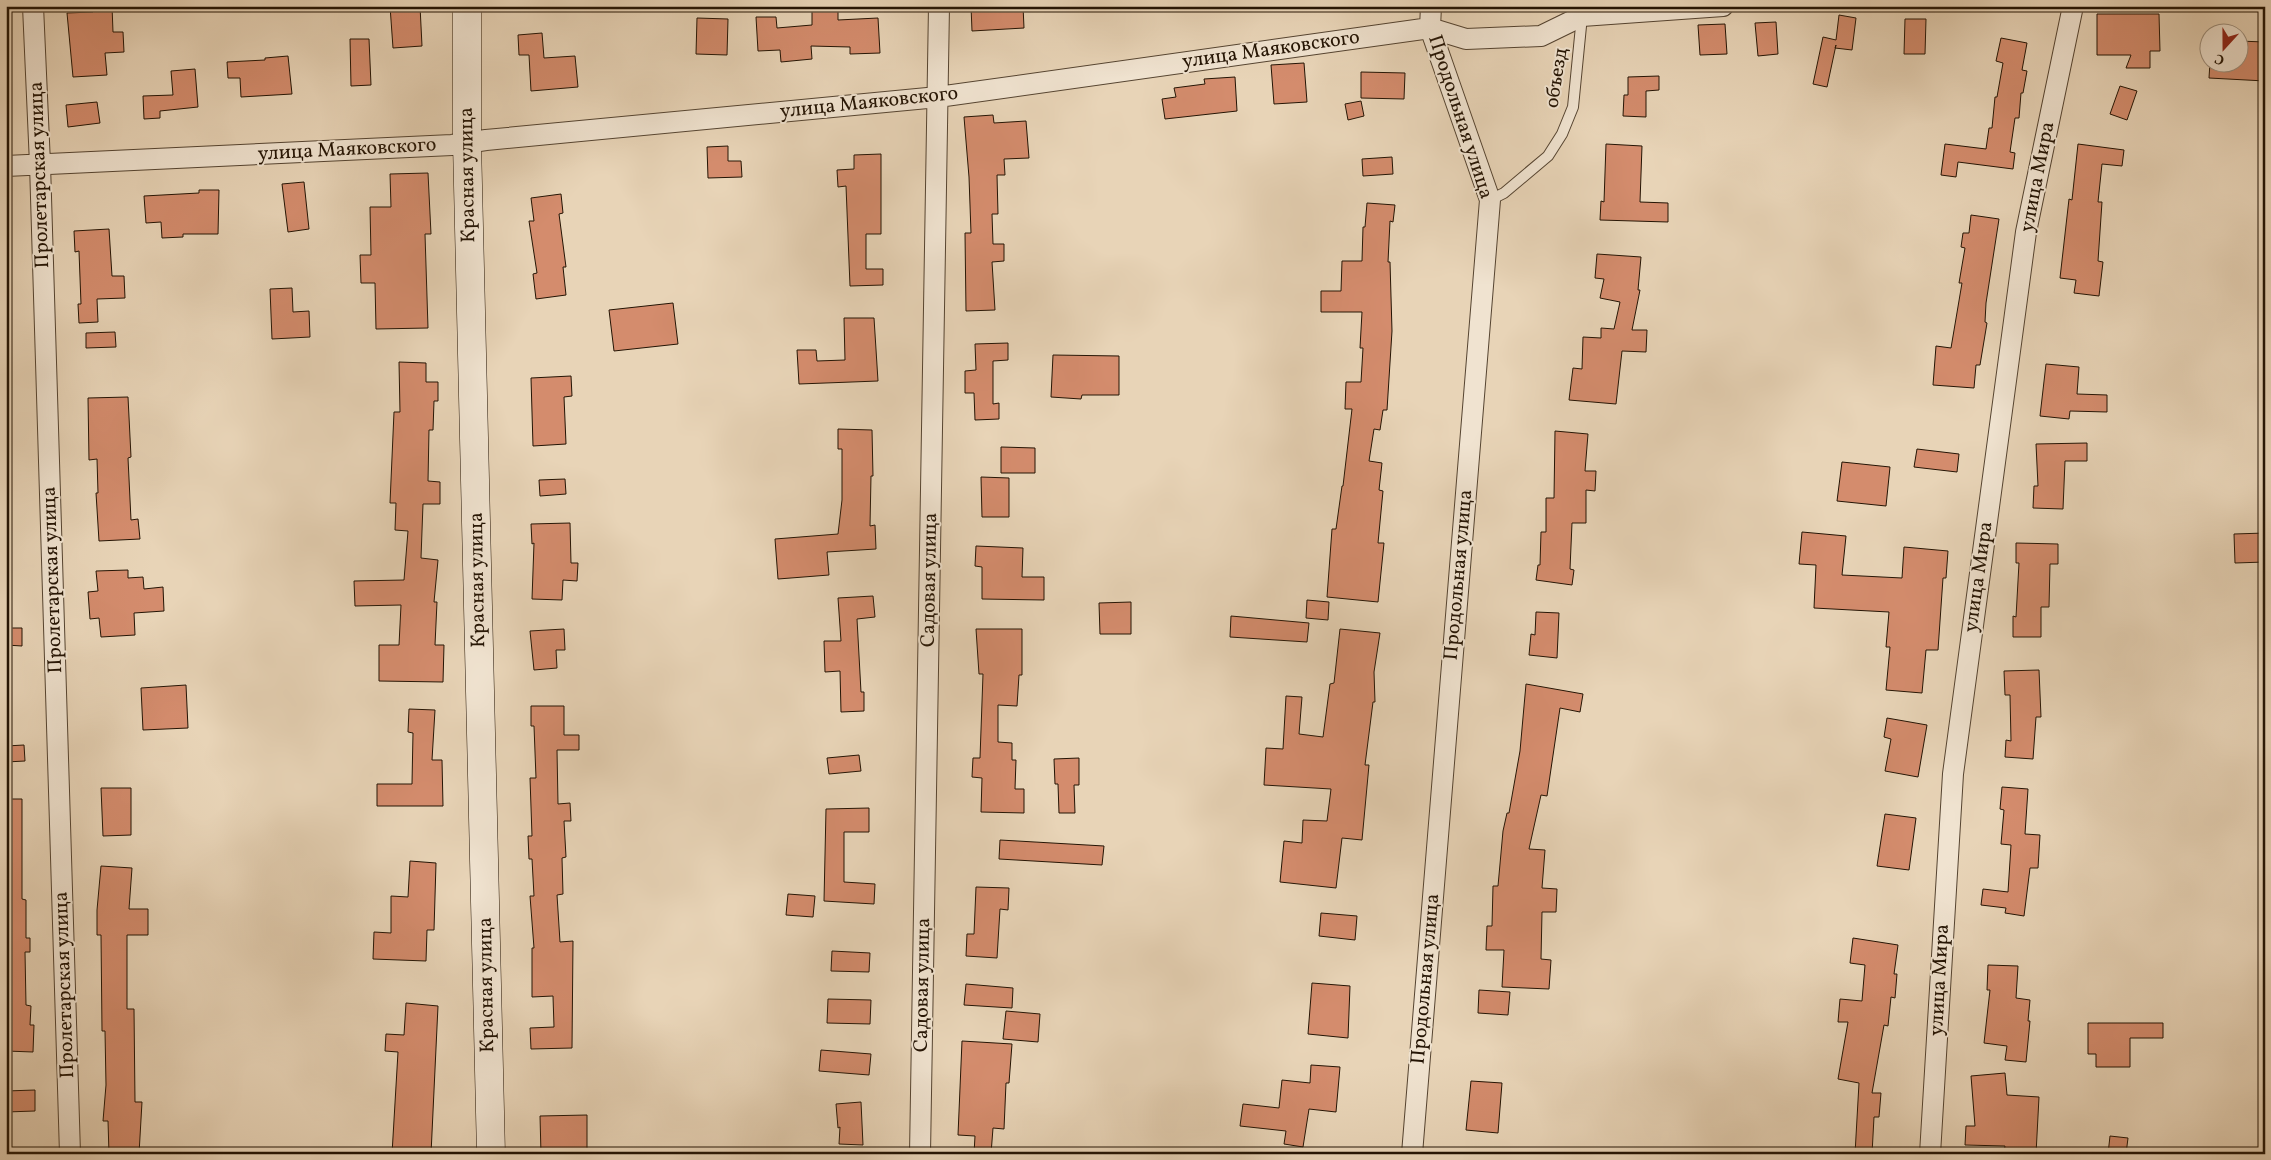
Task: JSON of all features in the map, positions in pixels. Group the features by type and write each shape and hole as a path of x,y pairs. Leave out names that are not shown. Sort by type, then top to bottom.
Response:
{"street":[{"name":"Пролетарская улица","path":"32,6 40,164 70,1154"},
{"name":"Красная улица","path":"467,6 467,143 491,1154"},
{"name":"Садовая улица","path":"920,1154 938,6"},
{"name":"Продольная улица","path":"1412,1154 1490,200 1430,28 1431,6"},
{"name":"улица Маяковского","path":"6,166 452,146 467,143 938,98 1430,28 1466,39 1541,36 1583,11 1723,6"},
{"name":"улица Мира","path":"1930,1154 1953,774 2026,232 2073,6"}],"lane":[{"name":"объезд","path":"1490,200 1504,193 1548,156 1562,134 1574,107 1583,11"}],"building":[{"path":"93,6 112,6 113,32 123,32 124,52 105,53 107,75 73,77 67,13 93,12"},
{"path":"390,6 420,6 422,46 393,48"},
{"path":"971,6 1023,6 1024,28 972,31"},
{"path":"812,10 838,10 838,20 878,18 880,53 850,54 850,47 811,46 812,59 781,62 780,50 758,51 756,17 776,17 777,28 812,25"},
{"path":"2097,14 2159,14 2160,51 2150,51 2150,68 2126,68 2131,55 2097,55"},
{"path":"1839,15 1856,18 1852,50 1835,48 1827,87 1813,84 1823,37 1836,40"},
{"path":"697,18 728,19 727,55 696,54"},
{"path":"1905,19 1926,19 1925,54 1904,54"},
{"path":"1776,22 1778,54 1758,56 1755,23"},
{"path":"1725,24 1727,54 1700,55 1698,25"},
{"path":"542,33 544,58 575,56 578,87 531,91 529,55 519,55 518,35"},
{"path":"2001,38 2027,43 2022,70 2027,71 2023,93 2021,93 2019,118 2015,118 2010,152 2015,153 2013,169 1958,162 1956,177 1941,175 1945,144 1986,149 1989,128 1992,128 1995,97 1997,97 2003,63 1996,61"},
{"path":"350,39 369,39 371,85 351,86"},
{"path":"2248,41 2265,42 2265,81 2209,78 2209,72 2248,72"},
{"path":"288,56 292,94 241,97 240,78 228,78 227,62 265,60 265,58"},
{"path":"1304,63 1307,102 1274,104 1271,65"},
{"path":"195,69 198,107 160,111 160,118 144,119 143,96 173,95 171,71"},
{"path":"1361,72 1405,73 1404,99 1361,98"},
{"path":"1659,76 1659,90 1646,91 1646,117 1623,116 1624,95 1628,95 1628,77"},
{"path":"1235,77 1237,111 1165,119 1162,99 1176,97 1174,88 1205,84 1204,79"},
{"path":"2120,86 2137,91 2127,120 2110,114"},
{"path":"1361,101 1364,116 1348,120 1345,104"},
{"path":"97,102 100,123 68,127 66,105"},
{"path":"993,115 994,123 1026,121 1029,158 1004,159 1005,175 997,175 998,214 992,214 993,244 1004,244 1004,261 992,262 995,310 966,311 965,233 971,233 964,117"},
{"path":"1606,144 1642,146 1640,202 1668,203 1668,222 1600,220 1601,201 1604,202"},
{"path":"2078,144 2124,150 2122,166 2102,164 2098,202 2102,202 2098,261 2103,262 2099,296 2074,293 2076,280 2060,278 2069,199 2072,200"},
{"path":"728,146 728,161 741,161 742,177 708,178 707,147"},
{"path":"881,154 881,234 866,234 866,269 883,269 883,285 850,286 846,186 838,187 837,170 854,169 854,155"},
{"path":"1392,157 1393,174 1363,176 1362,159"},
{"path":"428,173 431,234 425,234 428,328 376,329 375,283 361,283 360,255 371,255 370,207 391,207 390,174"},
{"path":"304,182 309,229 288,232 282,184"},
{"path":"199,190 219,190 218,234 183,234 183,237 162,238 161,222 146,223 144,196 199,193"},
{"path":"561,194 563,213 559,214 566,267 563,267 566,295 536,299 533,274 537,273 529,221 534,221 531,198"},
{"path":"1367,203 1395,205 1393,222 1390,221 1388,262 1390,262 1392,331 1387,410 1383,410 1380,430 1374,429 1369,461 1382,463 1379,490 1383,491 1378,543 1384,543 1378,602 1327,597 1332,529 1336,529 1352,409 1345,409 1346,382 1361,382 1363,348 1360,348 1362,312 1321,312 1321,291 1341,291 1342,261 1362,261 1363,227 1365,227"},
{"path":"1971,215 1999,219 1986,303 1985,322 1987,323 1980,365 1976,365 1974,388 1933,385 1936,346 1951,348 1962,283 1959,283 1965,248 1961,247 1963,233 1969,233"},
{"path":"109,229 112,276 124,276 125,298 97,299 98,322 79,323 78,304 81,304 79,251 75,252 74,231"},
{"path":"1597,254 1641,257 1638,290 1640,290 1632,330 1647,330 1646,352 1622,351 1616,404 1569,400 1573,368 1582,369 1583,337 1601,338 1601,328 1614,329 1620,302 1600,298 1604,279 1595,278"},
{"path":"292,288 293,312 309,311 310,337 272,339 270,289"},
{"path":"673,303 678,344 614,351 609,310"},
{"path":"844,318 874,318 878,381 799,384 797,350 816,350 817,361 845,360"},
{"path":"115,332 116,347 86,348 86,333"},
{"path":"1008,343 1008,360 993,361 993,404 999,403 999,419 975,420 974,393 965,393 965,371 976,370 975,344"},
{"path":"1053,355 1119,356 1119,395 1082,395 1081,399 1051,397"},
{"path":"399,362 426,363 426,382 438,382 438,401 434,401 433,430 429,430 428,481 440,482 440,504 423,504 421,558 438,560 434,602 437,602 435,645 444,645 443,682 379,681 379,645 399,645 401,605 355,606 354,581 404,580 408,531 395,530 396,503 390,503 394,412 400,412"},
{"path":"2046,364 2079,367 2077,394 2107,395 2107,412 2070,411 2069,419 2040,416"},
{"path":"571,376 572,396 564,397 566,444 533,446 531,378"},
{"path":"128,397 131,457 128,458 131,520 138,519 140,539 99,541 96,493 98,493 97,459 89,460 88,398"},
{"path":"838,429 872,430 873,476 871,476 870,526 875,525 876,549 827,552 829,575 778,579 775,539 838,534 842,500 842,449 838,449"},
{"path":"1555,431 1588,434 1585,471 1596,471 1595,491 1586,490 1586,523 1572,523 1570,569 1574,570 1572,585 1536,580 1538,565 1540,565 1541,532 1546,532 1546,498 1554,498"},
{"path":"2087,443 2087,461 2065,461 2063,509 2033,508 2034,486 2038,486 2036,444"},
{"path":"1001,447 1035,448 1035,473 1001,473"},
{"path":"1917,449 1959,454 1957,472 1914,467"},
{"path":"1842,462 1890,467 1886,506 1837,501"},
{"path":"981,477 1009,478 1009,517 982,517"},
{"path":"565,479 566,494 540,496 539,480"},
{"path":"570,523 571,563 578,563 577,581 563,580 562,600 532,599 534,543 532,544 531,524"},
{"path":"1802,532 1846,536 1842,575 1902,578 1904,547 1948,551 1946,578 1943,578 1938,650 1926,650 1922,693 1886,690 1890,647 1886,647 1889,612 1814,608 1816,565 1799,564"},
{"path":"2265,533 2265,562 2235,563 2234,534"},
{"path":"2016,543 2058,544 2058,564 2050,564 2049,607 2041,607 2041,637 2013,637 2013,616 2016,617 2019,563 2016,563"},
{"path":"976,546 1023,548 1022,577 1044,577 1044,600 982,599 982,567 975,566"},
{"path":"128,570 128,578 143,577 144,589 163,587 164,611 134,613 135,635 101,637 99,618 90,619 88,592 98,591 96,571"},
{"path":"873,596 875,617 857,619 861,692 864,692 864,711 841,712 840,671 825,672 824,641 841,641 838,598"},
{"path":"1307,600 1329,602 1328,620 1306,618"},
{"path":"1131,602 1131,634 1100,634 1099,603"},
{"path":"1536,612 1559,613 1557,658 1529,655 1531,634 1535,635"},
{"path":"1231,616 1309,623 1307,642 1230,637"},
{"path":"6,628 22,628 22,646 6,645"},
{"path":"564,629 565,650 556,650 557,668 534,670 530,631"},
{"path":"976,629 1022,629 1022,675 1019,675 1017,706 998,705 998,742 1012,743 1012,760 1016,760 1015,789 1024,789 1024,813 981,812 982,778 972,777 973,758 980,758 983,674 979,674"},
{"path":"1340,629 1380,633 1374,672 1375,702 1373,702 1365,765 1369,765 1362,840 1342,838 1336,888 1280,882 1284,841 1302,843 1303,820 1327,821 1331,789 1264,785 1266,748 1283,749 1286,696 1302,697 1299,734 1323,737 1330,684 1334,683"},
{"path":"2039,670 2041,717 2036,717 2033,759 2005,757 2006,740 2011,741 2010,695 2005,695 2004,671"},
{"path":"1526,684 1583,694 1580,712 1560,708 1547,796 1541,795 1529,849 1545,850 1542,888 1557,889 1556,912 1542,912 1541,959 1551,960 1549,989 1502,987 1504,950 1486,950 1487,926 1492,926 1493,886 1498,886 1503,831 1507,813 1509,813 1520,751"},
{"path":"186,685 188,728 143,730 141,688"},
{"path":"531,706 564,706 564,735 579,735 579,750 557,750 558,804 570,803 571,821 564,821 566,857 562,858 563,894 557,895 560,942 573,941 572,1048 531,1049 530,1028 554,1027 553,996 532,997 532,948 534,948 530,896 534,896 532,859 529,859 528,836 532,836 530,778 536,778 534,726 531,726"},
{"path":"409,709 435,710 432,760 442,760 443,806 377,806 377,784 412,784 413,733 408,732"},
{"path":"1887,718 1927,725 1918,777 1885,771 1891,739 1884,737"},
{"path":"24,745 25,761 6,762 6,746"},
{"path":"859,755 861,771 829,774 827,758"},
{"path":"1079,758 1079,785 1074,785 1075,813 1059,813 1058,784 1055,784 1054,759"},
{"path":"2002,787 2028,789 2025,834 2040,835 2038,868 2030,868 2024,916 2005,913 2006,908 1981,905 1983,889 2008,892 2011,845 2001,844 2004,810 2000,809"},
{"path":"101,788 131,788 131,835 103,836"},
{"path":"6,799 22,799 22,899 26,900 26,938 30,938 30,952 25,952 26,1005 31,1006 30,1025 34,1025 33,1052 6,1051"},
{"path":"869,808 869,832 844,832 844,882 875,884 874,904 824,901 826,809"},
{"path":"1885,814 1916,818 1909,870 1877,866"},
{"path":"1000,840 1104,846 1102,865 999,859"},
{"path":"410,861 436,863 434,930 427,930 426,961 373,959 374,932 391,933 391,896 408,897"},
{"path":"101,866 132,868 129,909 148,909 148,935 127,935 127,1009 134,1009 135,1102 142,1102 139,1154 109,1154 108,1121 103,1121 106,1085 105,1031 102,1031 101,935 97,935"},
{"path":"976,887 1009,888 1008,910 1000,909 997,958 966,956 967,934 974,934"},
{"path":"788,894 815,896 813,917 786,915"},
{"path":"1321,913 1357,916 1355,940 1319,936"},
{"path":"1853,938 1898,945 1894,974 1897,974 1895,998 1891,997 1888,1026 1884,1025 1872,1093 1881,1093 1879,1117 1874,1117 1872,1154 1855,1154 1859,1083 1838,1079 1848,1022 1838,1022 1840,999 1862,1001 1865,965 1850,963"},
{"path":"832,951 870,953 869,972 831,971"},
{"path":"1988,965 2018,966 2016,998 2030,1000 2026,1062 2005,1060 2007,1046 1984,1043 1990,990 1987,990"},
{"path":"1312,983 1350,986 1348,1038 1308,1034"},
{"path":"966,984 1013,988 1012,1008 964,1005"},
{"path":"1479,990 1510,992 1508,1015 1478,1013"},
{"path":"828,999 871,1000 870,1024 827,1023"},
{"path":"406,1003 438,1006 431,1154 392,1154 398,1052 385,1051 386,1034 404,1035"},
{"path":"1006,1011 1040,1014 1038,1042 1003,1039"},
{"path":"2088,1023 2163,1023 2163,1038 2130,1038 2130,1067 2096,1067 2096,1054 2088,1054"},
{"path":"962,1041 1012,1044 1009,1083 1006,1083 1004,1129 993,1128 991,1154 974,1154 975,1136 958,1135"},
{"path":"821,1050 871,1054 869,1075 819,1071"},
{"path":"1311,1065 1340,1067 1336,1112 1309,1109 1303,1147 1284,1144 1286,1131 1240,1126 1243,1104 1279,1108 1282,1080 1310,1083"},
{"path":"2005,1073 2007,1095 2039,1097 2036,1154 2004,1153 2005,1146 1965,1145 1966,1126 1975,1126 1971,1076"},
{"path":"1471,1081 1502,1083 1498,1133 1466,1130"},
{"path":"35,1090 35,1111 6,1112 6,1091"},
{"path":"861,1102 863,1145 839,1144 840,1127 838,1128 836,1104"},
{"path":"587,1115 587,1154 541,1154 540,1116"},
{"path":"2110,1136 2128,1138 2126,1154 2108,1154"}]}
